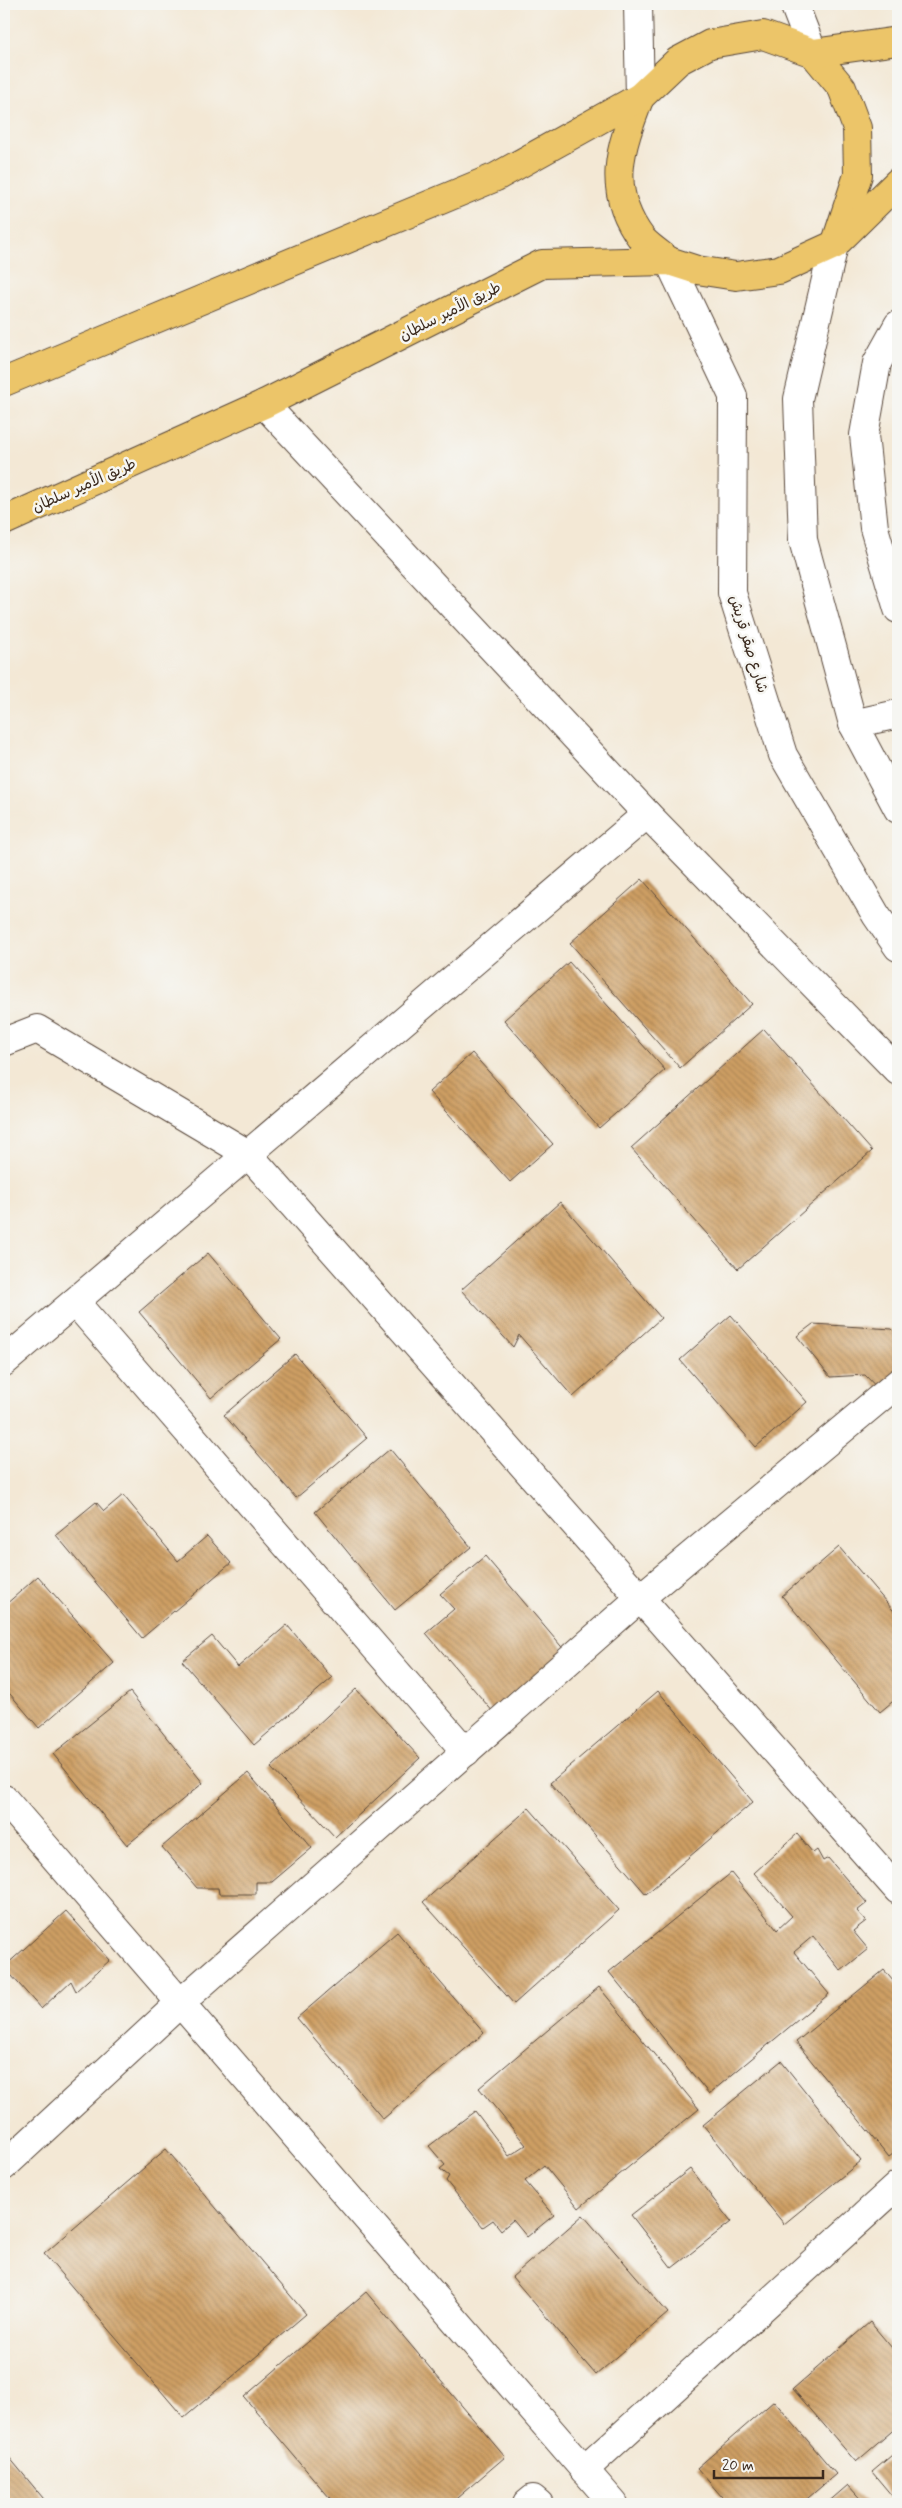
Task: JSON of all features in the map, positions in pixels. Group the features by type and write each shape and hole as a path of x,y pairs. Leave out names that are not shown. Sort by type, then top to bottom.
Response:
{"main road":[{"path":"4,382 496,177 640,97 678,60 710,44 763,35 813,53 898,41"},
{"path":"813,53 842,88 856,128 858,175 834,245"},
{"path":"640,97 623,140 618,178 626,210 643,240 669,261"},
{"name":"طريق الأمير سلطان","path":"4,521 264,404 542,264 669,261 697,270 736,276 779,270 834,245 898,182"}],"street":[{"path":"638,4 640,97"},
{"path":"794,4 813,53"},
{"path":"834,245 798,399 803,540 853,724 898,809"},
{"name":"شارع صقر قريش","path":"669,261 733,396 732,593 783,755 876,915 898,947"},
{"path":"898,325 877,362 864,434 874,528 898,610"},
{"path":"264,404 647,814 898,1071"},
{"path":"853,724 898,714"},
{"path":"4,1362 647,814"},
{"path":"4,1042 38,1029 248,1154 898,1890"},
{"path":"75,1302 466,1752"},
{"path":"4,2166 180,2003 640,1598 898,1383"},
{"path":"4,1799 614,2504"},
{"path":"584,2470 898,2185"},
{"path":"527,2504 533,2499 539,2504"}],"building":[{"path":"642,879 752,1004 680,1068 570,943"},
{"path":"569,962 665,1070 599,1128 504,1020"},
{"path":"764,1029 872,1151 738,1269 631,1148"},
{"path":"472,1053 553,1144 510,1182 429,1092"},
{"path":"560,1202 661,1318 573,1397 519,1335 513,1347 461,1290"},
{"path":"208,1253 281,1339 211,1398 139,1312"},
{"path":"731,1315 807,1402 756,1447 680,1360"},
{"path":"813,1324 892,1329 898,1335 898,1376 882,1393 865,1375 830,1377 797,1336"},
{"path":"295,1354 367,1438 296,1498 224,1415"},
{"path":"390,1449 471,1547 395,1610 315,1512"},
{"path":"123,1495 178,1561 207,1536 231,1563 142,1638 56,1535 96,1502 104,1511"},
{"path":"839,1547 898,1616 898,1697 880,1712 782,1596"},
{"path":"485,1556 566,1652 494,1713 426,1633 454,1609 440,1594"},
{"path":"38,1576 114,1663 39,1728 4,1687 4,1606"},
{"path":"287,1625 332,1678 254,1745 182,1661 212,1636 238,1667"},
{"path":"356,1689 420,1758 335,1837 271,1768"},
{"path":"658,1691 753,1802 646,1894 550,1783"},
{"path":"130,1692 203,1783 127,1845 53,1754"},
{"path":"248,1773 312,1848 272,1882 256,1882 256,1894 219,1894 218,1888 197,1888 162,1847"},
{"path":"529,1808 619,1910 514,2004 423,1902"},
{"path":"797,1834 813,1853 817,1850 823,1861 828,1858 867,1903 857,1911 866,1921 853,1931 868,1949 841,1971 813,1936 794,1952 829,1994 709,2094 609,1972 731,1873 777,1930 792,1916 754,1873"},
{"path":"66,1911 110,1960 76,1991 71,1981 41,2009 4,1967"},
{"path":"397,1932 484,2033 383,2119 297,2018"},
{"path":"884,1970 898,1987 898,2150 889,2157 796,2042"},
{"path":"599,1987 699,2109 579,2208 544,2165 525,2181 554,2215 527,2237 513,2220 501,2230 493,2220 483,2227 446,2181 449,2176 440,2169 445,2165 429,2146 475,2111 509,2156 526,2145 479,2088"},
{"path":"781,2061 861,2161 784,2224 703,2125"},
{"path":"166,2149 306,2314 184,2418 44,2254"},
{"path":"690,2169 731,2222 672,2268 631,2215"},
{"path":"583,2215 668,2313 596,2375 512,2277"},
{"path":"366,2292 505,2457 450,2504 335,2504 244,2397"},
{"path":"870,2322 898,2355 898,2426 856,2462 793,2389"},
{"path":"774,2401 836,2474 801,2504 728,2504 697,2468"},
{"path":"898,2450 898,2503 872,2472"},
{"path":"4,2451 48,2504 4,2504"},
{"path":"848,2485 865,2504 826,2504"}]}
